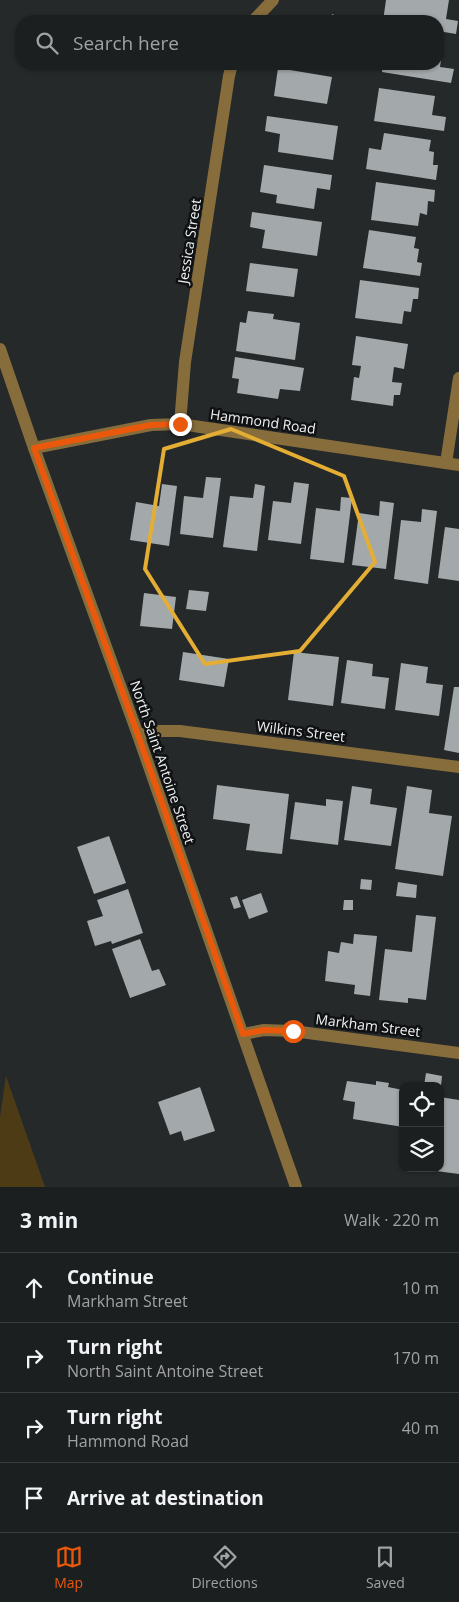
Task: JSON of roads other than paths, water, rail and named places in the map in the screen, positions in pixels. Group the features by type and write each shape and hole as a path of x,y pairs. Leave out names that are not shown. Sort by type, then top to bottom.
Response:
{"street":[{"path":"259,15 273,0"},
{"name":"Jessica Street","path":"180,424 185,362 230,70"},
{"name":"North Saint Antoine Street","path":"0,349 138,735 296,1187"},
{"path":"453,464 459,378"},
{"name":"Hammond Road","path":"34,448 151,425 180,424 453,464"},
{"name":"Wilkins Street","path":"138,735 180,731 459,767"},
{"name":"Markham Street","path":"243,1034 264,1030 293,1031 459,1053"}]}
